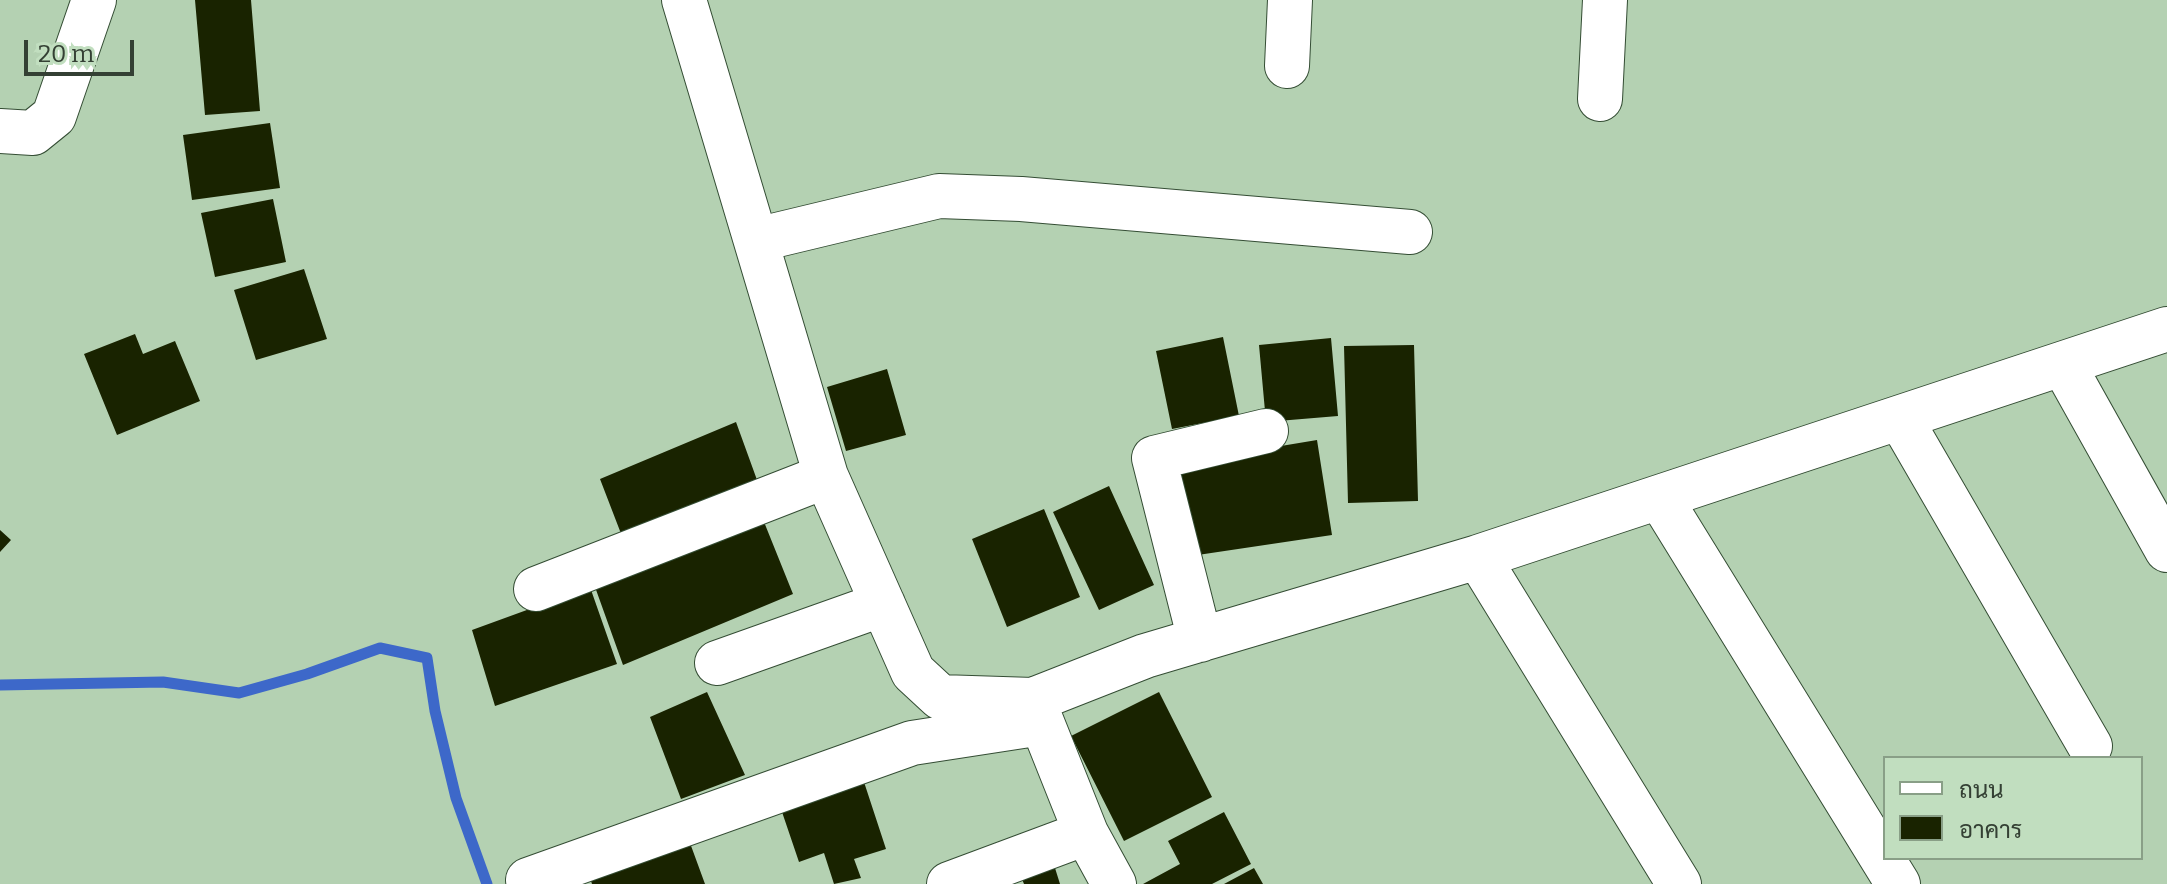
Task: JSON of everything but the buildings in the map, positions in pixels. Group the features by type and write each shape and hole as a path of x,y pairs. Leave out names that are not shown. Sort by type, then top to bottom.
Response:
{"street":[{"path":"0,131 33,133 54,116 94,0"},
{"path":"684,0 826,476 913,672 940,697 1038,712"},
{"path":"1287,66 1290,0"},
{"path":"1600,99 1605,0"},
{"path":"756,240 939,196 1021,199 1410,232"},
{"path":"528,880 912,743 1038,712 1145,656 1478,557 2166,331"},
{"path":"2063,364 2167,550"},
{"path":"1900,418 2090,746"},
{"path":"1200,640 1154,458 1266,431"},
{"path":"536,589 826,476"},
{"path":"1660,498 1883,860"},
{"path":"1478,557 1679,884"},
{"path":"717,663 883,604"},
{"path":"1038,712 1086,833 1114,884"},
{"path":"949,884 1086,833"},
{"path":"1883,860 1898,884"}],"waterway":[{"path":"0,685 163,682 239,693 307,674 380,648 427,658 435,711 456,798 487,884"}]}
